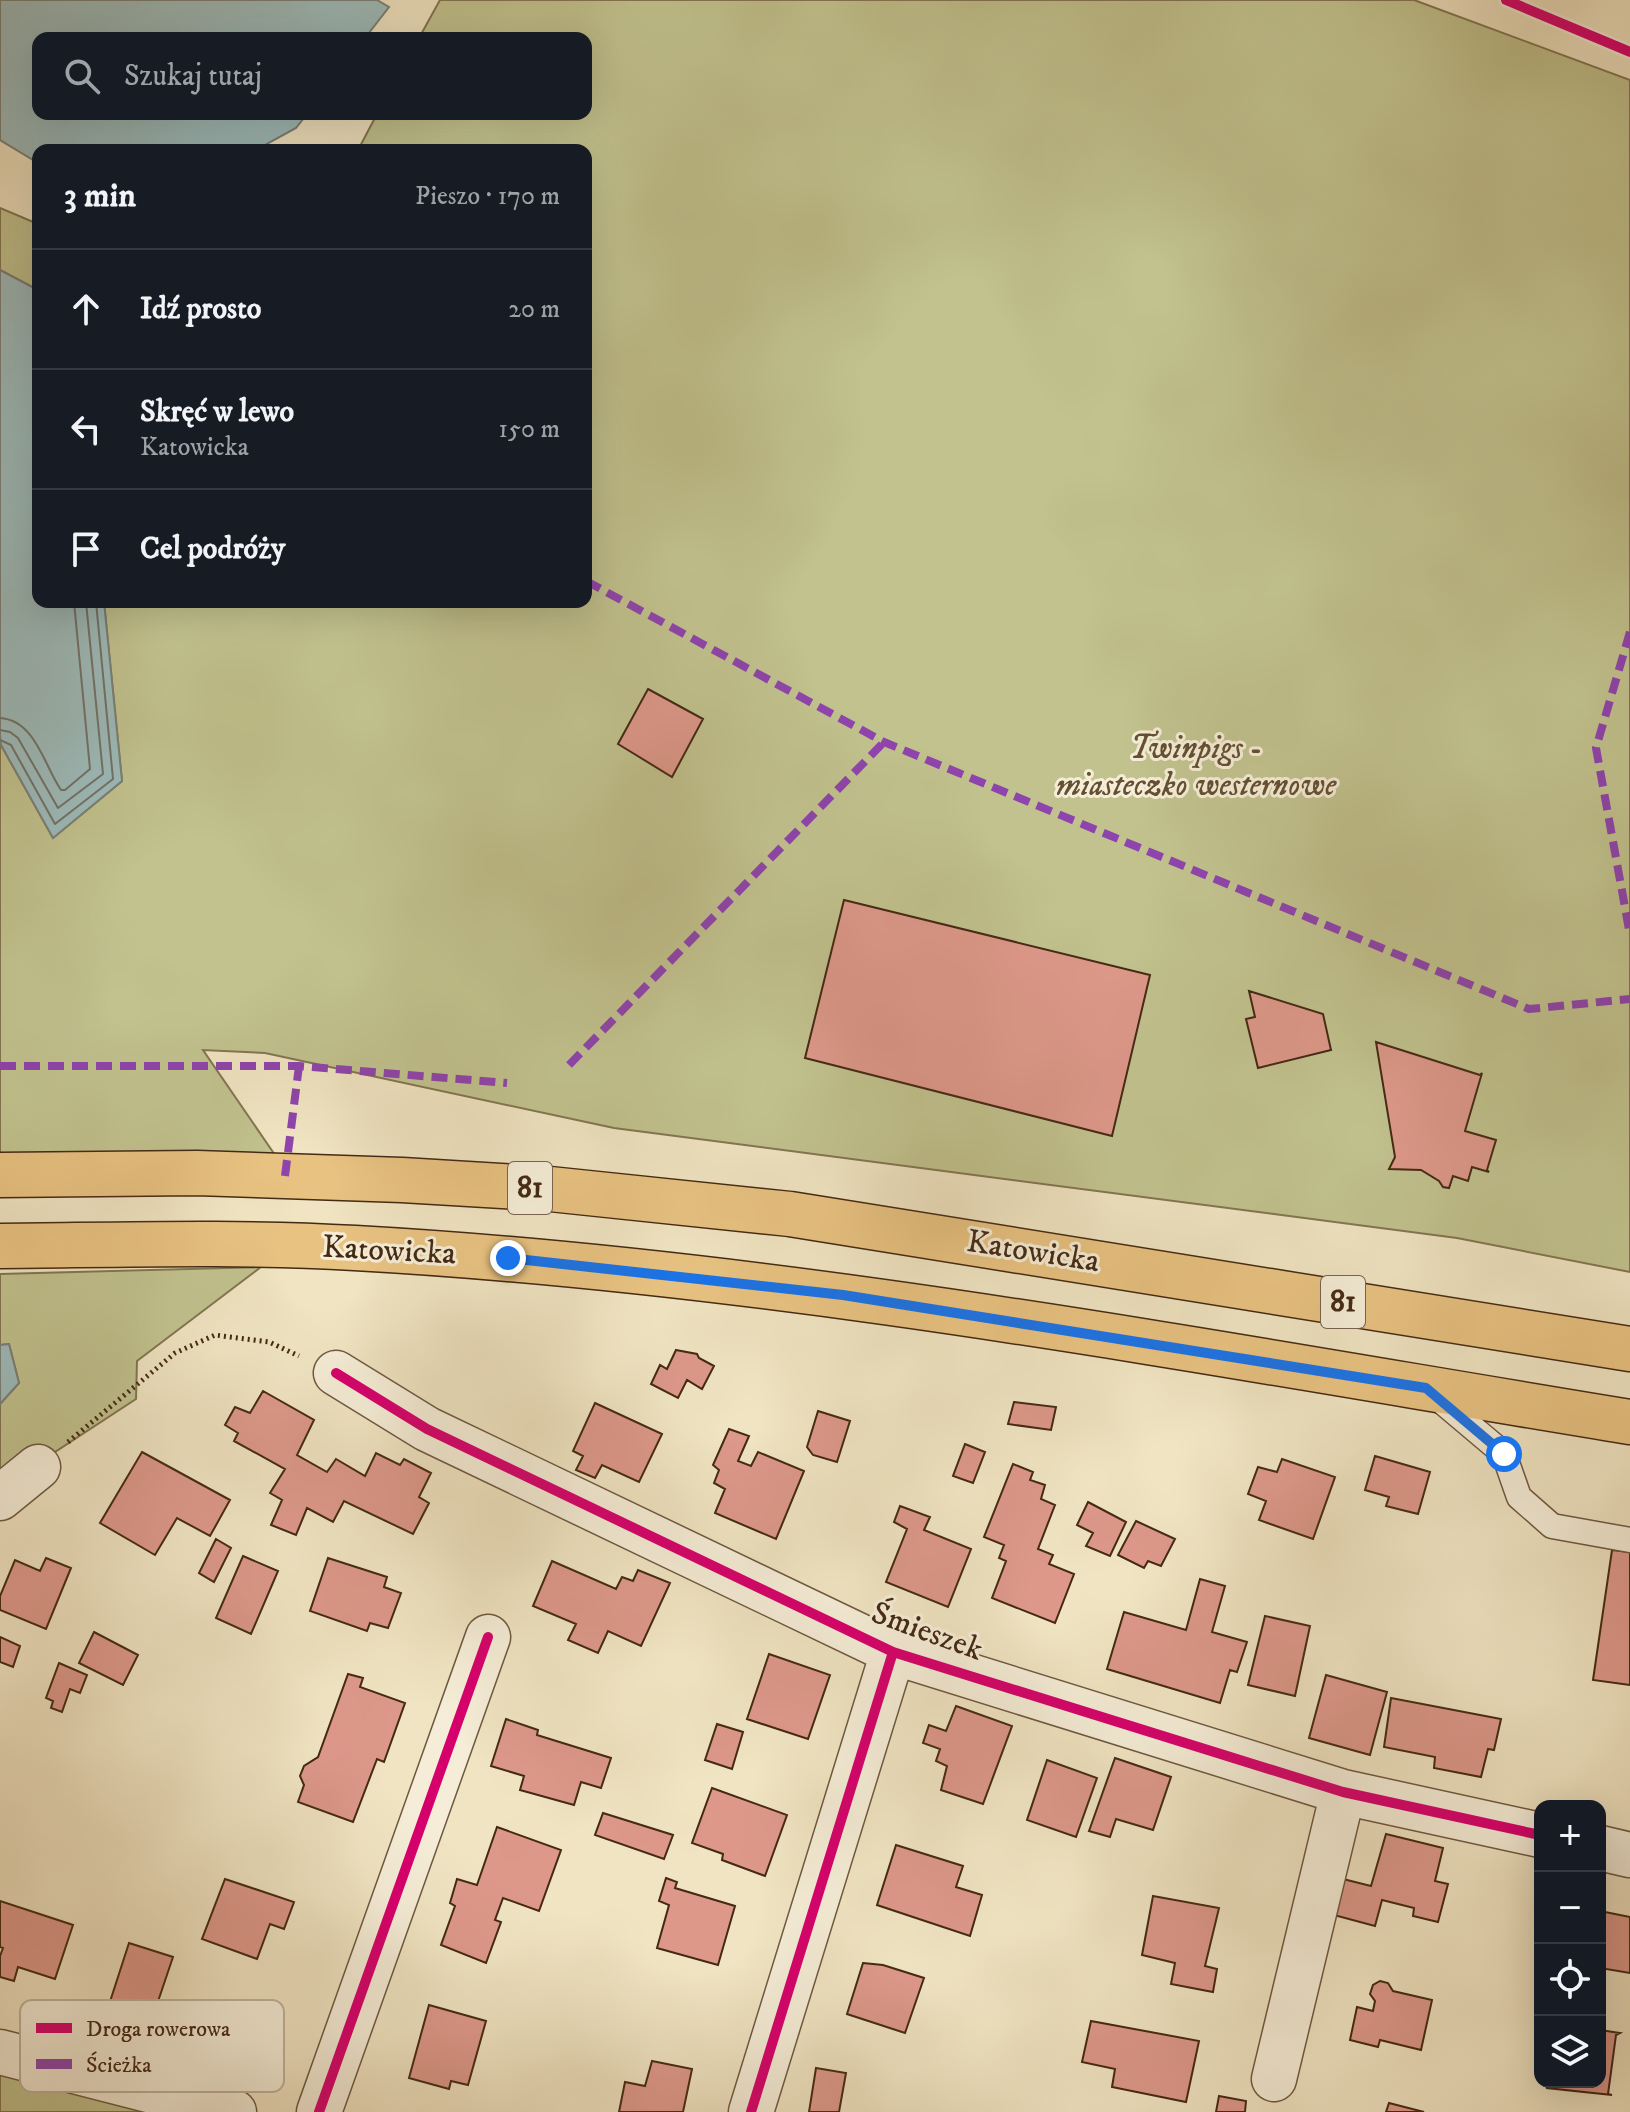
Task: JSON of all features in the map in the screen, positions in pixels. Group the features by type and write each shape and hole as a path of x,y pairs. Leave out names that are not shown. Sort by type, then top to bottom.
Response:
{"main road":[{"name":"Katowicka","path":"0,1175 197,1173 402,1180 550,1189 790,1214 1630,1349"},
{"name":"Katowicka","path":"0,1246 149,1244 351,1247 604,1267 858,1297 1630,1422"}],"street":[{"name":"Śmieszek","path":"336,1373 427,1429 893,1652 1343,1792 1534,1834"},
{"path":"0,1498 38,1467"},
{"path":"319,2112 488,1637"},
{"path":"751,2112 893,1652"},
{"path":"1274,2079 1343,1792"},
{"path":"1606,1849 1630,1855"},
{"path":"0,2052 20,2057"},
{"path":"156,2092 234,2112"}],"lane":[{"path":"1426,1388 1504,1454 1519,1497 1552,1526 1630,1540"}],"path":[{"path":"38,1467 175,1353 215,1335 269,1342 336,1373"}],"green space":[{"name":"Twinpigs - miasteczko westernowe","path":"440,0 1414,0 1630,80 1630,1272 1457,1238 614,1128 265,1053 203,1050 275,1155 0,1157 0,736 1,745 53,838 122,781 105,608 592,608 592,144 361,144 374,120 592,120 592,32 422,32"},
{"path":"0,208 32,221 32,287 0,270"},
{"path":"261,1267 137,1361 136,1399 0,1488 0,1404 19,1383 9,1344 0,1345 0,1274"},
{"path":"0,2062 20,2067 20,2092 115,2092 192,2112 0,2112"}],"water":[{"path":"0,0 377,0 389,7 370,32 32,32 32,120 302,120 296,128 267,144 32,144 32,159 0,140"},
{"path":"0,270 32,287 32,608 105,608 122,781 53,838 1,745"},
{"path":"9,1344 19,1383 0,1404 0,1345"}],"building":[{"path":"648,689 703,719 672,777 618,744"},
{"path":"844,900 1150,975 1112,1136 805,1058"},
{"path":"1249,991 1323,1014 1331,1050 1258,1068 1246,1019 1255,1017"},
{"path":"1376,1042 1480,1075 1482,1073 1465,1131 1496,1140 1489,1172 1472,1167 1468,1181 1453,1176 1449,1188 1443,1187 1421,1170 1389,1169 1395,1157"},
{"path":"676,1350 697,1354 714,1366 702,1389 687,1380 678,1398 651,1384 660,1365 667,1369"},
{"path":"263,1391 314,1420 297,1455 327,1472 336,1459 365,1476 376,1453 400,1465 404,1459 431,1473 419,1497 429,1503 413,1534 344,1501 333,1522 307,1508 296,1535 271,1525 282,1500 270,1493 285,1469 234,1441 238,1433 225,1425 235,1407 250,1413"},
{"path":"1014,1402 1056,1407 1051,1430 1008,1424"},
{"path":"595,1403 662,1434 639,1482 602,1465 595,1478 576,1470 583,1456 573,1451"},
{"path":"818,1411 850,1421 837,1462 813,1455 807,1447"},
{"path":"729,1429 749,1436 738,1461 751,1466 758,1452 804,1471 776,1539 715,1513 725,1489 714,1483 719,1470 713,1465"},
{"path":"965,1444 985,1452 973,1483 953,1476"},
{"path":"142,1452 230,1500 210,1536 177,1518 155,1555 100,1523"},
{"path":"1375,1456 1430,1472 1418,1514 1386,1506 1389,1497 1365,1490"},
{"path":"1282,1459 1335,1477 1313,1539 1259,1520 1266,1501 1248,1494 1258,1467 1277,1472"},
{"path":"1013,1464 1033,1472 1030,1480 1045,1485 1041,1499 1055,1505 1038,1549 1053,1555 1049,1564 1074,1574 1055,1623 992,1598 1006,1561 999,1558 1004,1545 984,1537"},
{"path":"1088,1502 1126,1522 1110,1556 1086,1546 1093,1533 1077,1525"},
{"path":"900,1506 930,1517 924,1530 971,1549 948,1607 886,1582 907,1529 894,1522"},
{"path":"1136,1521 1175,1539 1161,1566 1148,1561 1144,1568 1118,1555"},
{"path":"216,1539 231,1548 214,1582 199,1573"},
{"path":"1612,1550 1630,1552 1630,1685 1593,1680"},
{"path":"243,1556 278,1571 251,1634 216,1618"},
{"path":"46,1558 71,1568 46,1629 0,1610 0,1596 15,1560 40,1571"},
{"path":"328,1558 387,1577 384,1587 401,1593 388,1628 370,1623 367,1631 310,1611"},
{"path":"552,1561 616,1589 622,1577 633,1581 638,1570 670,1583 641,1646 608,1631 598,1653 568,1640 576,1624 533,1606"},
{"path":"1200,1579 1225,1586 1212,1632 1247,1642 1237,1672 1230,1670 1220,1703 1107,1669 1124,1612 1186,1630"},
{"path":"1265,1616 1310,1626 1295,1696 1248,1685"},
{"path":"94,1632 138,1655 123,1685 79,1663"},
{"path":"0,1637 20,1646 13,1667 0,1662"},
{"path":"769,1654 830,1675 808,1739 747,1719"},
{"path":"59,1663 87,1675 80,1693 70,1689 62,1712 51,1708 53,1701 46,1698"},
{"path":"348,1674 363,1678 360,1687 405,1703 384,1762 377,1759 353,1822 298,1802 304,1785 300,1776 304,1766 318,1757"},
{"path":"1326,1675 1387,1692 1370,1755 1309,1738"},
{"path":"1391,1698 1501,1719 1494,1750 1488,1749 1481,1777 1434,1768 1435,1757 1384,1747"},
{"path":"956,1706 1012,1726 983,1804 941,1790 947,1766 936,1761 940,1749 923,1743 929,1725 946,1731"},
{"path":"506,1719 538,1730 537,1735 611,1758 601,1788 581,1782 574,1805 520,1790 524,1776 491,1766"},
{"path":"717,1724 743,1732 732,1769 705,1760"},
{"path":"1115,1758 1171,1777 1153,1830 1116,1819 1110,1837 1089,1831"},
{"path":"1047,1760 1097,1778 1076,1837 1027,1820"},
{"path":"712,1788 787,1815 765,1876 722,1860 723,1854 692,1843"},
{"path":"603,1813 673,1835 664,1859 595,1835"},
{"path":"497,1827 561,1850 539,1911 503,1898 495,1920 501,1922 486,1963 441,1945 455,1906 450,1903 457,1879 477,1885"},
{"path":"1386,1834 1443,1848 1435,1881 1448,1884 1438,1922 1413,1916 1414,1908 1382,1900 1375,1926 1334,1915 1343,1879 1371,1886"},
{"path":"896,1845 963,1866 956,1887 982,1895 970,1936 877,1905"},
{"path":"666,1878 677,1882 675,1888 735,1906 718,1965 657,1948 669,1905 659,1901"},
{"path":"225,1879 294,1902 284,1929 270,1924 257,1959 202,1939"},
{"path":"1153,1896 1219,1908 1205,1966 1217,1969 1213,1992 1171,1984 1175,1963 1142,1955"},
{"path":"0,1901 73,1925 55,1979 18,1967 14,1981 0,1977 3,1948 0,1947"},
{"path":"1606,1912 1630,1917 1630,1973 1606,1969"},
{"path":"129,1943 173,1957 158,2000 111,2000"},
{"path":"863,1963 883,1965 924,1978 905,2033 847,2014"},
{"path":"1380,1981 1388,1983 1393,1991 1432,2000 1421,2050 1380,2040 1378,2047 1350,2040 1357,2007 1373,2011 1375,2001 1370,1994 1373,1985"},
{"path":"429,2005 486,2021 468,2085 451,2081 449,2089 409,2078"},
{"path":"1091,2021 1199,2041 1186,2102 1112,2087 1115,2069 1082,2062"},
{"path":"1606,2031 1620,2033 1616,2035 1608,2094 1612,2095 1547,2088 1606,2088"},
{"path":"652,2061 692,2069 683,2112 619,2112 625,2082 645,2086"},
{"path":"816,2068 846,2073 839,2112 809,2112"},
{"path":"1219,2096 1246,2101 1245,2112 1216,2112"},
{"path":"1389,2103 1424,2112 1386,2112"}],"marked path":[{"path":"592,584 884,742 1529,1009 1630,999"},
{"path":"1630,632 1596,748 1630,935"},
{"path":"569,1065 884,742"},
{"path":"0,1066 299,1066 507,1083"},
{"path":"285,1176 299,1066"}],"cycle path":[{"path":"1506,0 1630,52"},
{"path":"336,1373 427,1429 893,1652 1343,1792 1534,1834"},
{"path":"319,2112 488,1637"},
{"path":"751,2112 893,1652"}],"route":[{"path":"508,1258 843,1295 1426,1388 1504,1454"}]}
